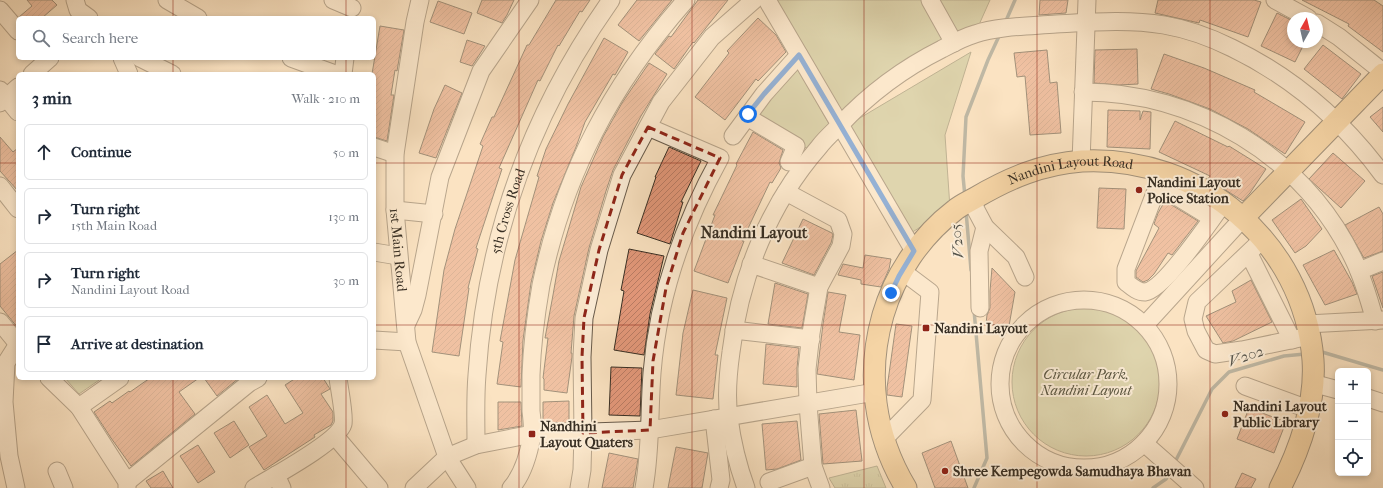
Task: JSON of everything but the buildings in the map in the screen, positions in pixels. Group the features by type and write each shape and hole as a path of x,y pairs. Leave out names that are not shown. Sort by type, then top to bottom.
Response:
{"main road":[{"path":"1243,218 1383,73"},
{"name":"Nandini Layout Road","path":"906,488 890,458 879,421 875,392 874,362 880,327 891,293 902,271 914,251 934,228 965,204 1007,180 1024,173 1062,164 1081,162 1119,162 1138,165 1161,178 1193,183 1218,210 1243,218 1263,239 1287,274 1295,291 1307,342 1312,383 1302,436 1296,454 1280,488"}],"street":[{"path":"167,0 195,16"},
{"path":"333,0 352,9"},
{"name":"1st Main Road","path":"420,0 415,22 395,154 395,210 398,256 406,334 447,458 467,488"},
{"path":"376,340 406,334 417,295 440,178 481,71 530,0"},
{"name":"5th Cross Road","path":"476,444 477,376 483,314 490,273 507,206 531,142 551,98 577,50 611,0"},
{"path":"511,488 517,481 523,468 532,434 531,375 536,316 547,258 564,201 587,146 615,94 648,45 686,0"},
{"path":"580,488 583,433 582,357 584,318 599,250 622,175 661,102 712,37 754,0"},
{"path":"767,0 914,251"},
{"path":"930,0 954,43"},
{"path":"1081,162 1087,0"},
{"path":"1275,0 1297,12"},
{"path":"0,10 16,29"},
{"path":"719,488 722,418 728,389 734,330 751,264 763,236 786,192 819,146 854,110 891,79 911,66 954,43 976,33 1007,28 1086,22 1135,22 1162,24 1198,34 1222,43 1263,64 1311,98 1337,121 1367,153 1383,175"},
{"path":"1323,27 1339,37 1383,73"},
{"path":"733,136 764,94 799,55"},
{"path":"123,60 128,72"},
{"path":"144,60 168,72"},
{"path":"296,60 330,72"},
{"path":"343,72 345,60"},
{"path":"35,72 48,63"},
{"path":"1083,92 1114,93 1144,98 1188,110 1223,126 1250,141 1268,154 1288,171 1317,201 1330,219 1346,244 1379,320 1307,342 1215,354 1206,350 1196,331 1193,319 1197,302 1263,239"},
{"path":"6,94 16,109"},
{"path":"747,117 796,146 790,162"},
{"path":"644,488 649,455 650,402 653,361 666,288 686,227 720,158 648,127"},
{"path":"376,148 395,154"},
{"path":"1161,178 1126,269 1126,282 1134,289 1144,292 1155,288 1173,270 1218,210"},
{"path":"786,192 838,220 844,234 841,246 819,287 807,369 813,466 820,488"},
{"path":"2,194 16,206"},
{"path":"965,204 976,210 985,227 1016,257 1025,277"},
{"path":"395,210 434,214"},
{"path":"1145,326 1243,218"},
{"path":"980,308 980,251 985,227"},
{"path":"376,252 398,256"},
{"path":"1249,254 1307,342"},
{"path":"1359,271 1383,261"},
{"path":"751,264 819,287"},
{"path":"884,440 922,400 930,292 902,271"},
{"path":"1093,299 1118,306 1140,320 1145,326 1156,338 1166,360 1169,384 1166,407 1156,429 1144,443 1119,461 1094,468 1068,467 1043,458 1022,443 1007,421 1000,397 999,371 1007,346 1022,325 1043,309 1067,300 1093,299"},
{"path":"0,322 16,342"},
{"path":"734,330 811,339"},
{"path":"16,347 6,363 4,402 9,456 16,488"},
{"path":"51,380 78,407 127,485 254,380"},
{"path":"78,407 117,380"},
{"path":"254,488 279,482 300,460 335,436 343,424 338,380"},
{"path":"1312,383 1335,389"},
{"path":"1245,386 1308,409"},
{"path":"414,488 447,458 476,444 532,434 650,430 875,392"},
{"path":"1371,399 1383,402"},
{"path":"722,418 746,488"},
{"path":"335,436 379,488"},
{"path":"1144,443 1195,488"},
{"path":"769,482 813,466"},
{"path":"57,471 64,488"}],"highlighted area":[{"path":"648,127 720,158 683,233 666,288 653,361 650,430 583,433 582,357 584,318 599,250 622,175"}],"green space":[{"path":"771,0 925,0 949,43 837,124"},
{"path":"936,0 990,0 978,27 957,37"},
{"path":"971,52 945,135 950,208 911,233 843,128"},
{"path":"797,67 829,124 811,151 755,115"},
{"name":"Circular Park, Nandini Layout","path":"1079,308 1093,308 1107,311 1121,317 1133,325 1143,335 1151,347 1157,361 1160,382 1157,403 1151,417 1143,429 1133,439 1121,447 1107,453 1093,456 1079,456 1065,453 1051,447 1039,439 1029,429 1021,417 1015,403 1012,389 1012,375 1015,361 1021,347 1029,335 1039,325 1051,317 1065,311"},
{"path":"67,380 99,380 79,394"},
{"path":"877,466 886,488 835,488 829,478"}],"waterway":[{"name":"V205","path":"1005,23 1015,0"},
{"name":"V205","path":"965,197 963,176 966,117 988,60 1000,34"},
{"name":"V205","path":"966,211 971,270"},
{"name":"V205","path":"974,310 987,458 974,488"},
{"name":"V202","path":"1319,353 1322,352 1383,370"},
{"name":"V202","path":"1174,464 1212,389 1229,372 1284,356 1305,354"},
{"name":"V202","path":"1153,488 1166,479 1170,473"}],"place":[{"name":"Nandini Layout Police Station","path":"1139,190"},
{"name":"Nandini Layout","path":"926,328"},
{"name":"Nandini Layout Public Library","path":"1225,414"},
{"name":"Nandhini Layout Quaters","path":"532,434"},
{"name":"Shree Kempegowda Samudhaya Bhavan","path":"945,471"}],"district":[{"name":"Nandini Layout","path":"754,232"}],"route":[{"path":"748,114 799,55 914,251 891,293"}]}
